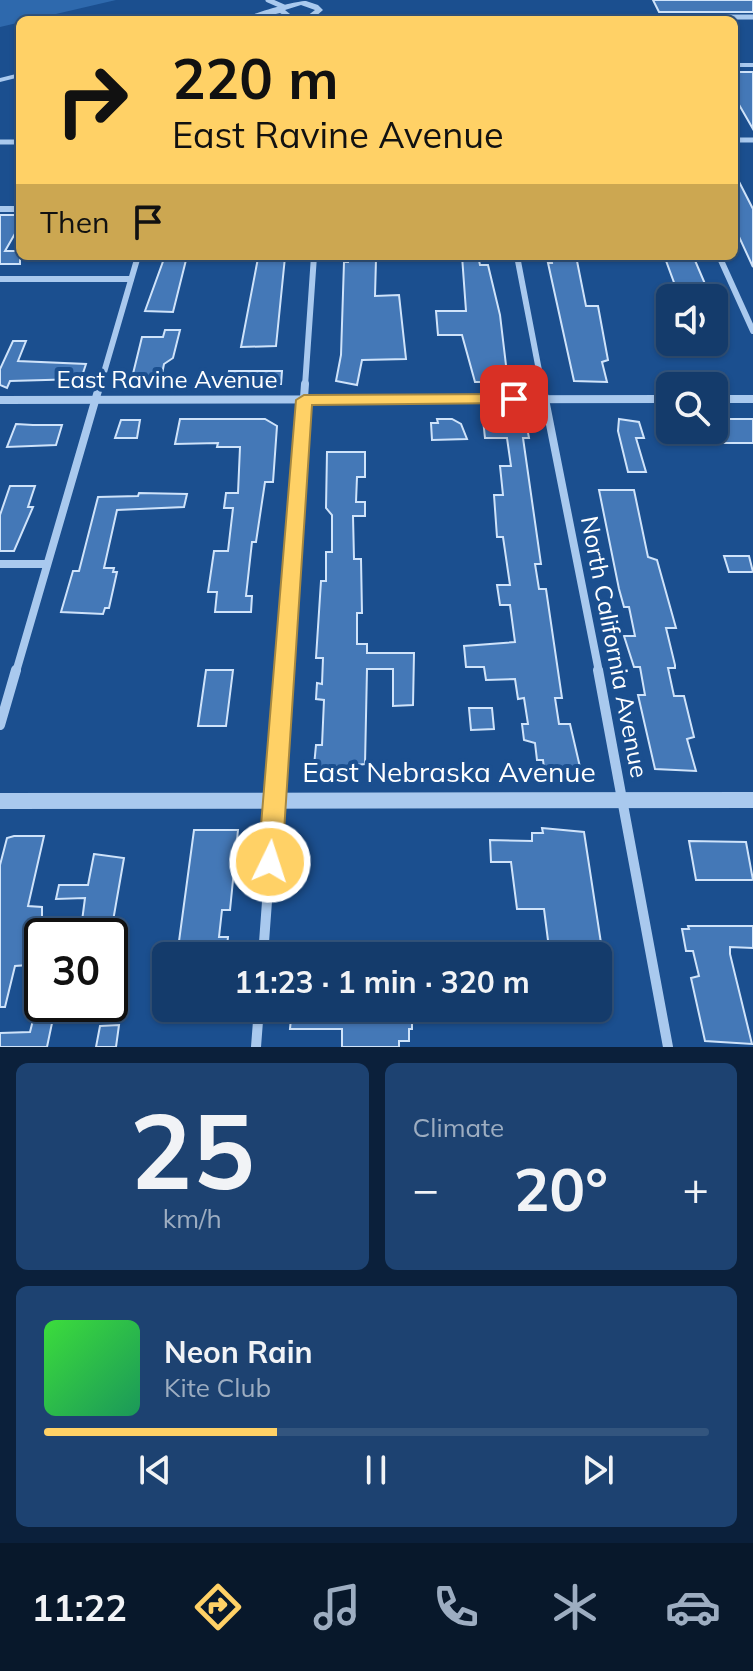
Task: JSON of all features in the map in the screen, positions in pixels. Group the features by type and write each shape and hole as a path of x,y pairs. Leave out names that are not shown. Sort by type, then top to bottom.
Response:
{"street":[{"path":"268,0 284,11 311,16 319,10 313,5"},
{"path":"261,16 326,1"},
{"path":"265,16 284,11"},
{"path":"0,725 137,260"},
{"path":"264,942 314,260"},
{"name":"North California Avenue","path":"518,260 624,801 668,1047"},
{"path":"721,260 753,331"},
{"path":"0,279 131,279"},
{"name":"East Ravine Avenue","path":"0,400 656,399"},
{"path":"728,399 753,399"},
{"path":"0,564 47,564"},
{"name":"East Nebraska Avenue","path":"0,801 753,800"},
{"path":"256,1047 258,1022"}],"shaded area":[{"path":"0,0 116,0 47,16 16,16 16,23 0,27"}],"building":[{"path":"653,0 753,0 753,12 659,12"},
{"path":"738,72 753,72 753,129 738,103"},
{"path":"738,180 753,209 753,267 738,235"},
{"path":"0,215 16,215 16,232 5,251 16,251 16,260 20,260 20,264 0,264"},
{"path":"164,260 186,260 173,312 145,311"},
{"path":"258,260 285,260 276,346 241,347"},
{"path":"376,260 375,296 399,295 406,359 362,360 357,385 336,381 341,355 344,262"},
{"path":"462,260 479,260 480,265 488,265 500,315 508,382 475,382 462,335 438,335 436,311 466,311"},
{"path":"552,260 577,260 586,306 598,306 608,360 602,362 607,382 574,381 548,263 552,263"},
{"path":"666,260 695,260 705,284 675,284"},
{"path":"165,330 180,330 173,358 164,364 160,384 130,386 142,337 163,337"},
{"path":"13,341 26,341 18,361 86,364 81,379 10,381 7,388 0,385 0,369"},
{"path":"229,371 282,371 281,384 227,384"},
{"path":"180,419 265,419 277,426 273,482 265,482 256,542 252,542 246,596 252,596 251,612 215,612 217,592 208,592 214,551 228,551 233,508 224,508 226,493 238,493 240,447 217,447 218,443 175,444"},
{"path":"437,419 452,419 461,424 467,439 432,440 431,423 438,423"},
{"path":"483,419 525,419 526,422 529,438 523,438 541,564 535,564 539,589 546,589 562,698 555,698 559,724 570,724 580,767 544,768 543,760 537,760 535,743 524,740 522,724 528,724 524,698 518,699 515,679 486,680 484,667 466,667 464,646 515,642 510,605 500,605 497,585 510,585 503,537 497,537 494,495 503,495 500,466 511,466 507,438 485,438"},
{"path":"619,419 639,422 644,438 636,438 646,472 628,472 618,431"},
{"path":"728,419 753,419 753,443 728,443"},
{"path":"121,420 140,420 137,438 115,438"},
{"path":"16,424 62,425 56,445 7,447"},
{"path":"327,452 365,452 365,477 357,477 356,502 365,502 365,516 353,516 354,559 361,559 362,613 357,613 357,644 367,644 367,653 414,653 413,705 393,706 393,669 367,669 365,764 347,766 314,766 316,745 322,745 324,700 316,699 317,683 322,684 323,658 316,658 321,581 326,581 326,552 332,552 332,515 326,508"},
{"path":"10,486 35,486 28,507 33,507 14,551 0,551 0,515"},
{"path":"599,490 634,490 648,557 657,560 676,628 666,628 675,665 675,668 668,668 674,696 684,696 694,737 687,739 696,771 655,769 638,695 645,695 640,667 634,667 624,636 635,636 629,607 624,607 619,589"},
{"path":"139,493 187,494 184,507 117,510 104,568 114,568 113,572 117,572 109,608 105,608 103,614 61,612 73,571 79,571 98,497 138,496"},
{"path":"724,556 749,556 753,572 729,572"},
{"path":"206,670 233,670 226,726 198,726"},
{"path":"469,708 492,708 494,729 471,730"},
{"path":"542,828 584,832 601,942 548,942 544,909 517,909 511,862 491,862 490,840 532,841 532,833 543,833"},
{"path":"194,830 238,830 230,910 222,910 219,937 228,937 227,942 179,942"},
{"path":"44,836 28,906 42,907 42,918 24,918 24,965 15,966 5,1007 0,1007 0,865 7,838"},
{"path":"689,841 746,842 753,880 696,880"},
{"path":"94,854 124,858 114,918 82,918 85,898 56,899 59,885 88,885"},
{"path":"688,926 753,926 753,948 730,947 752,1044 705,1041 691,978 699,976 693,951 686,951 682,929 689,929"},
{"path":"32,1022 52,1022 47,1047 0,1047 0,1033 30,1032"},
{"path":"291,1022 412,1022 409,1041 399,1041 399,1047 342,1047 342,1029 290,1029"},
{"path":"119,1025 116,1047 96,1047 100,1026"}],"route":[{"path":"270,862 304,400 514,399"}]}
